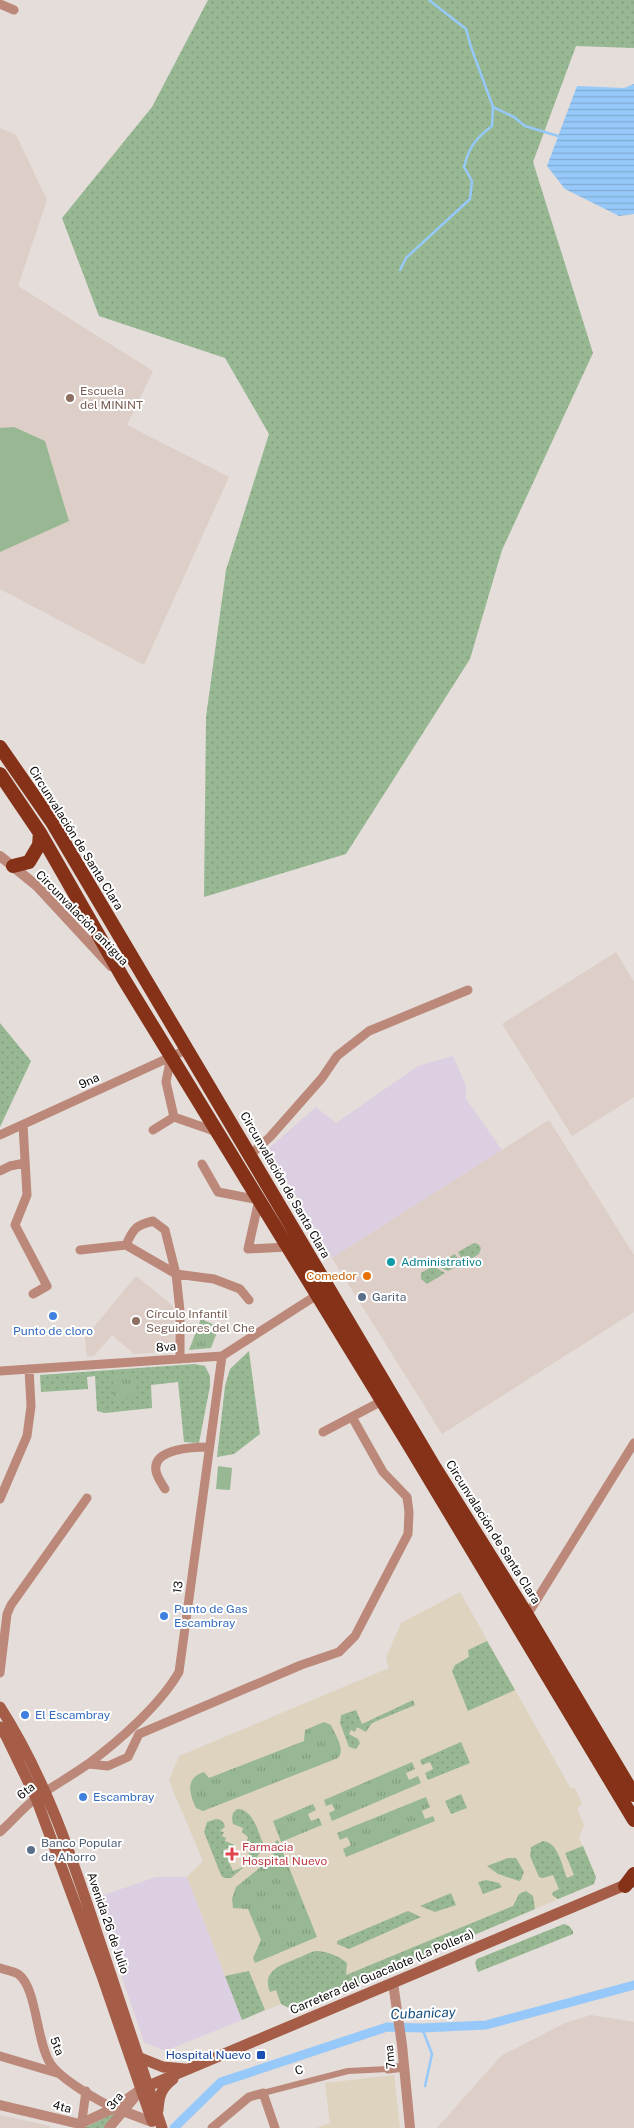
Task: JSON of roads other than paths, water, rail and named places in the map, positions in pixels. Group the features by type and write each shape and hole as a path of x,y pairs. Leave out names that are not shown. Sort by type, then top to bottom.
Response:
{"highway":[{"name":"Circunvalación de Santa Clara","path":"0,747 52,822 188,1049 519,1628 634,1820"},
{"name":"Circunvalación de Santa Clara","path":"0,774 40,833 123,978 382,1401 416,1447 527,1615 634,1795"},
{"path":"13,866 29,862 39,845 40,833"},
{"path":"631,1884 634,1874"}],"main road":[{"name":"Avenida 26 de Julio","path":"0,1707 22,1742 102,1976 157,2123"},
{"name":"Avenida 26 de Julio","path":"0,1727 41,1795 84,1893 138,2057 144,2088"},
{"name":"Carretera del Guacalote (La Pollera)","path":"144,2088 631,1884"},
{"path":"138,2057 163,2066 187,2069"},
{"path":"157,2123 159,2097 164,2086 187,2069"}],"street":[{"path":"0,4 14,10"},
{"name":"Circunvalación antigua","path":"0,856 37,886 123,978"},
{"path":"250,1155 277,1130 322,1078 336,1056 368,1031 468,990"},
{"name":"9na","path":"0,1135 188,1049"},
{"path":"171,1057 166,1082 174,1117"},
{"path":"153,1130 174,1117"},
{"path":"174,1117 217,1132"},
{"path":"23,1125 27,1195 15,1226 47,1286 33,1294"},
{"path":"0,1171 10,1166 25,1163"},
{"path":"202,1164 218,1192 259,1200 248,1249 287,1247"},
{"path":"126,1246 132,1231 140,1224 153,1220 165,1230 176,1274 180,1312 180,1359"},
{"path":"80,1250 126,1246 176,1274 214,1279 231,1285 240,1289 249,1300"},
{"name":"8va","path":"0,1371 222,1356 317,1295"},
{"name":"13","path":"41,1795 89,1764 157,1702 170,1688 179,1672 222,1356"},
{"path":"0,1500 27,1436 30,1406 29,1369"},
{"path":"323,1432 382,1401"},
{"path":"89,1764 108,1766 128,1757 139,1734 301,1665 339,1652 355,1636 408,1534 409,1512 407,1497 383,1472 352,1417"},
{"path":"519,1628 634,1443"},
{"path":"165,1489 156,1470 156,1463 162,1457 186,1447 209,1447"},
{"path":"0,1673 3,1629 11,1605 87,1498"},
{"name":"6ta","path":"0,1832 41,1795"},
{"name":"5ta","path":"0,1968 17,1973 25,1980 40,2036 49,2061 58,2073 118,2110"},
{"name":"7ma","path":"393,1983 402,2045 410,2128"},
{"path":"0,2056 58,2073"},
{"name":"C","path":"215,2125 249,2097 348,2071 404,2067"},
{"name":"4ta","path":"0,2105 81,2126 118,2110 144,2088"},
{"path":"81,2126 86,2091"},
{"path":"263,2093 275,2128"},
{"path":"118,2110 157,2123"},
{"name":"3ra","path":"109,2128 118,2110"}],"water":[{"path":"634,84 634,214 619,216 565,189 547,166 577,86 624,88"}],"waterway":[{"path":"400,270 406,258 470,199 472,181 464,167 466,160 474,144 492,126 493,107 466,29 429,0"},
{"path":"493,107 514,117 525,126 558,136"},
{"name":"Cubanicay","path":"174,2128 221,2082 387,2027 422,2028 486,2025 634,1985"},
{"path":"422,2028 432,2054 425,2086"}],"place":[{"name":"Escuela del MININT","path":"70,398"},
{"name":"Administrativo","path":"391,1262"},
{"name":"Comedor","path":"367,1276"},
{"name":"Garita","path":"362,1297"},
{"name":"Punto de cloro","path":"53,1316"},
{"name":"Círculo Infantil Seguidores del Che","path":"136,1321"},
{"name":"Punto de Gas Escambray","path":"164,1616"},
{"name":"El Escambray","path":"25,1715"},
{"name":"Escambray","path":"83,1797"},
{"name":"Banco Popular de Ahorro","path":"31,1850"},
{"name":"Farmacia Hospital Nuevo","path":"232,1854"},
{"name":"Hospital Nuevo","path":"261,2055"}]}
